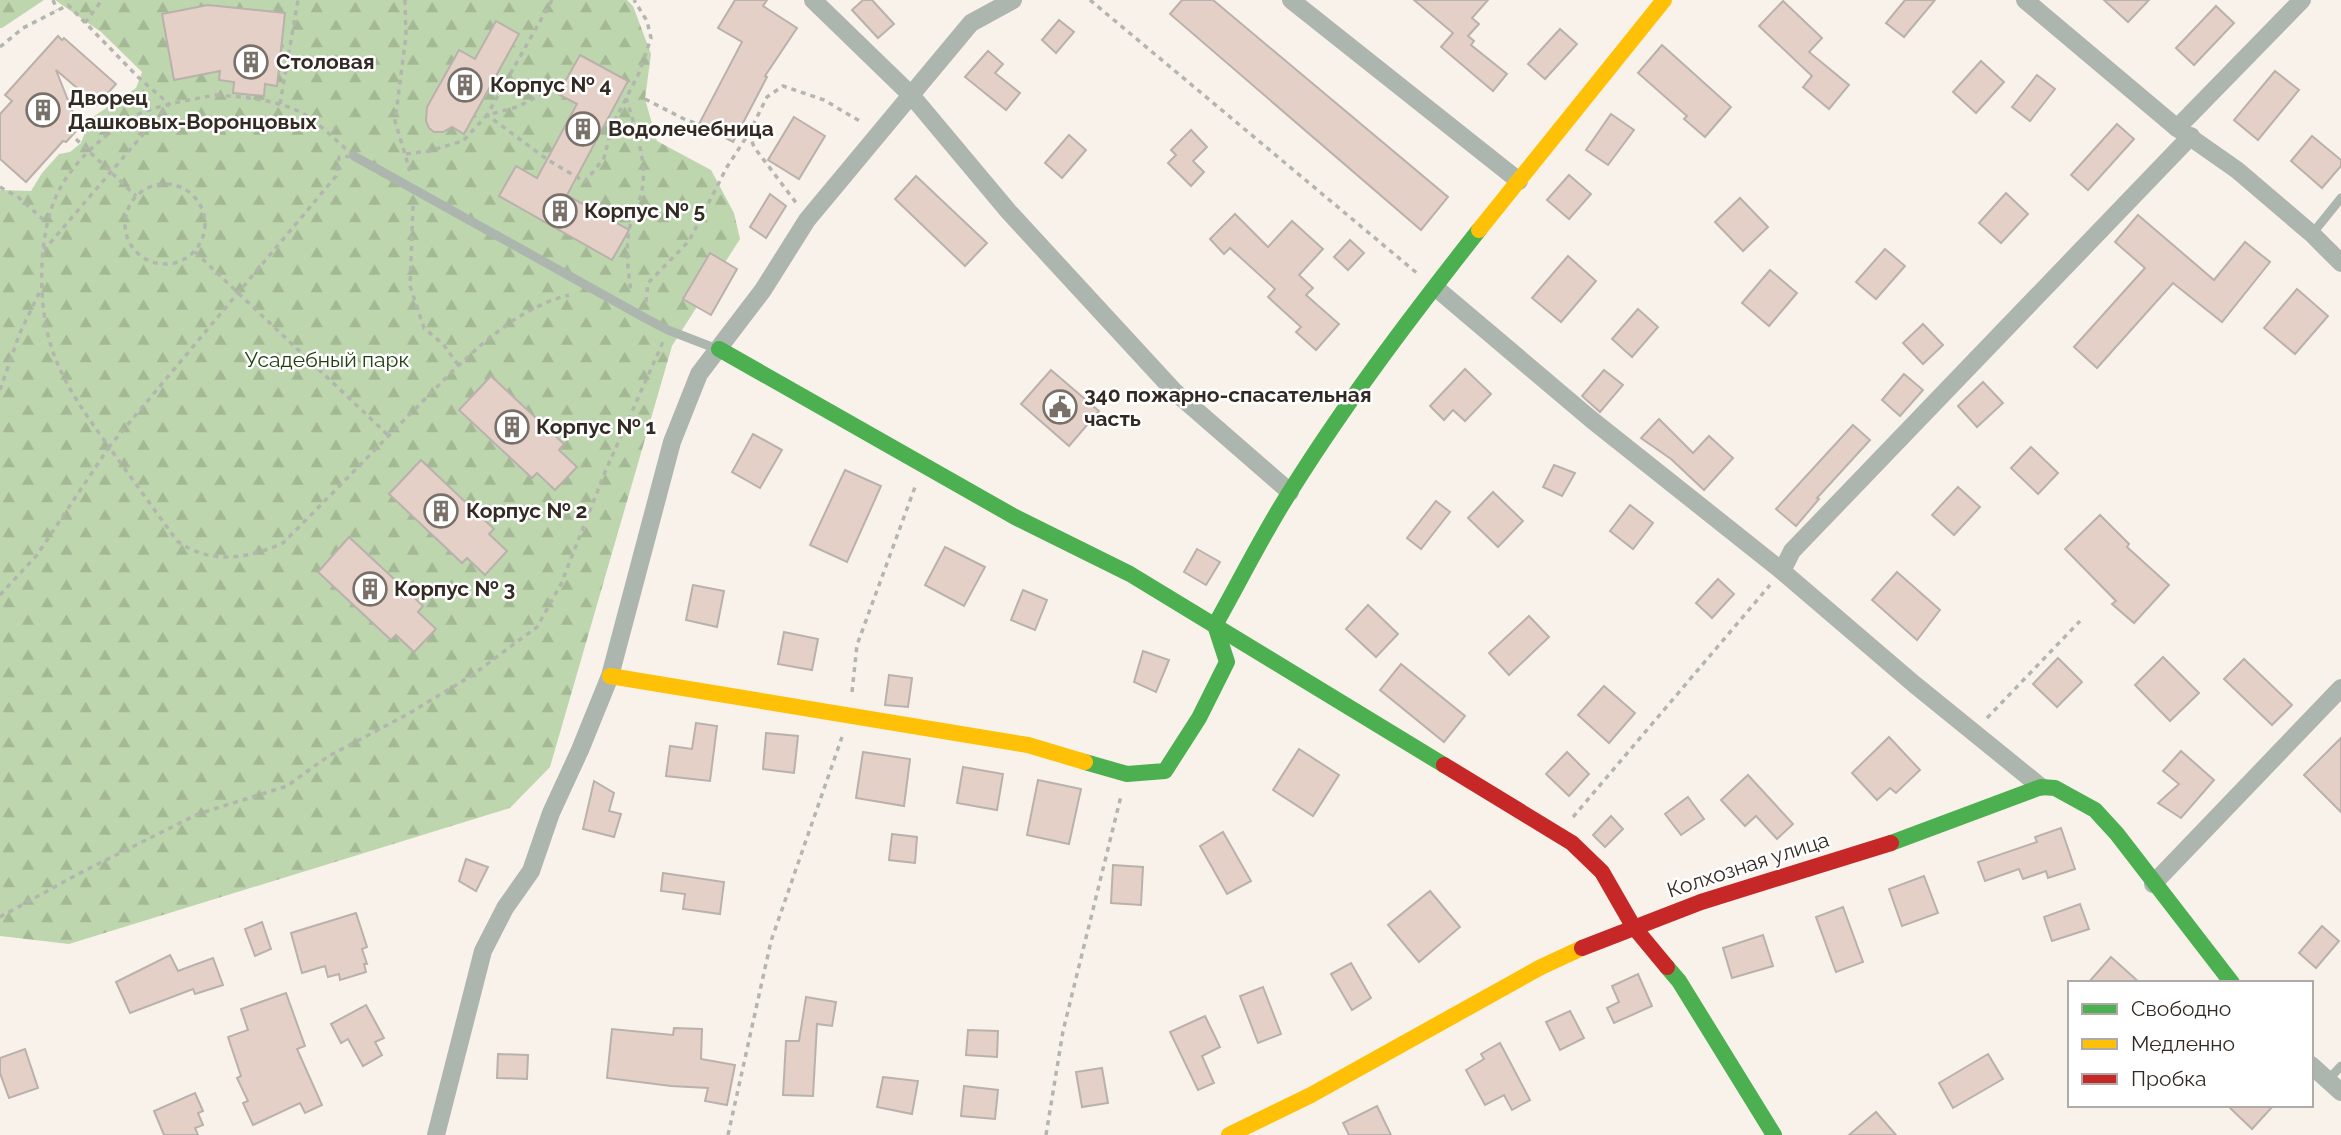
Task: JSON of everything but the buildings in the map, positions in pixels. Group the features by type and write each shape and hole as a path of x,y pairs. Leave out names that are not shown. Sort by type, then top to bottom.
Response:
{"street":[{"path":"813,0 911,95 1009,212 1175,392 1290,492"},
{"path":"436,1135 483,951 505,908 530,871 551,813 610,676 672,442 699,374 763,290 807,220 971,23 1013,0"},
{"path":"1291,0 1519,181"},
{"path":"610,676 1028,745 1127,774 1165,771 1199,718 1227,662 1215,625 1290,492 1370,376 1436,288 1664,0"},
{"path":"2025,0 2184,132 2237,170 2312,234 2341,263"},
{"path":"1782,571 1793,551 2184,132 2302,0"},
{"path":"1436,288 1592,421 1782,571 2041,788 2055,788 2075,796 2095,810 2117,834 2230,981"},
{"path":"719,349 1015,517 1130,574 1572,843 1602,872 1633,926 1679,981 1774,1135"},
{"path":"2154,884 2341,688"},
{"name":"Колхозная улица","path":"1228,1135 1311,1095 1541,967 1633,926 1701,902 1902,840 2041,788"},
{"path":"2313,1067 2334,1086"}],"lane":[{"path":"354,156 645,318 668,330 719,349"},
{"path":"2312,234 2341,198"},
{"path":"2334,1086 2341,1066"}],"path":[{"path":"53,0 57,10"},
{"path":"85,23 102,0"},
{"path":"280,104 298,0"},
{"path":"405,0 406,36 395,121 414,189 411,286 424,328 443,344 459,366"},
{"path":"406,154 429,151 463,141 487,115 552,0"},
{"path":"487,115 548,160 585,182 604,158 614,124 639,74 651,38 647,21 634,0"},
{"path":"1090,0 1436,288"},
{"path":"0,47 23,28 68,5 138,77 169,104"},
{"path":"645,318 648,283 689,241 767,97 783,86 824,100 880,133"},
{"path":"487,115 517,107 556,87"},
{"path":"354,156 300,112 254,98 216,95 169,104 133,117 88,151 63,183 47,223 44,250 43,285 51,346 65,381 82,410 177,541 205,555 234,557 260,553 283,543 459,366 503,327 555,298"},
{"path":"626,98 636,133 643,188 629,229 627,269 634,312"},
{"path":"645,99 686,120 716,130 749,133"},
{"path":"44,250 169,104"},
{"path":"749,133 754,147 807,220"},
{"path":"76,139 136,196"},
{"path":"0,595 37,555 109,447 336,176 339,157 354,156"},
{"path":"161,184 176,185 190,192 202,207 206,219 204,237 195,252 171,264 155,263 139,255 130,244 125,228 127,212 136,196 146,188 161,184"},
{"path":"0,187 18,197 47,223"},
{"path":"195,252 388,436"},
{"path":"0,390 19,335 43,285"},
{"path":"0,917 78,874 198,814 287,786 327,757 471,676 537,628 561,584 605,472 668,330"},
{"path":"728,1135 771,941 849,716 857,645 922,465"},
{"path":"1559,835 1582,804 1782,571"},
{"path":"1973,732 2080,621"},
{"path":"1046,1135 1063,1031 1127,774"}],"green space":[{"path":"0,0 44,0 0,28"},
{"name":"Усадебный парк","path":"55,0 627,0 633,6 651,54 645,99 657,141 711,170 734,213 740,239 672,346 550,767 510,808 69,944 0,936 0,190 31,191 59,154 70,152 81,143 90,119 136,88 142,72 101,32"}],"traffic: fast":[{"path":"1085,762 1127,774 1165,771 1199,718 1227,662 1215,625 1272,522 1350,401 1479,230"},
{"path":"719,349 1015,517 1130,574 1444,765"},
{"path":"1891,843 2041,787 2055,788 2095,810 2117,834 2230,981"},
{"path":"1667,967 1679,981 1774,1135"}],"traffic: slow":[{"path":"1479,230 1664,0"},
{"path":"610,676 1028,745 1085,762"},
{"path":"1229,1135 1311,1095 1541,967 1582,948"}],"traffic: jam":[{"path":"1444,765 1572,843 1602,872 1633,926 1667,967"},
{"path":"1582,948 1701,902 1891,843"}],"place":[{"name":"Столовая","path":"251,62"},
{"name":"Корпус № 4","path":"465,85"},
{"name":"Дворец Дашковых-Воронцовых","path":"43,110"},
{"name":"Водолечебница","path":"583,129"},
{"name":"Корпус № 5","path":"560,211"},
{"name":"340 пожарно-спасательная часть","path":"1060,407"},
{"name":"Корпус № 1","path":"512,427"},
{"name":"Корпус № 2","path":"441,511"},
{"name":"Корпус № 3","path":"370,589"}]}
